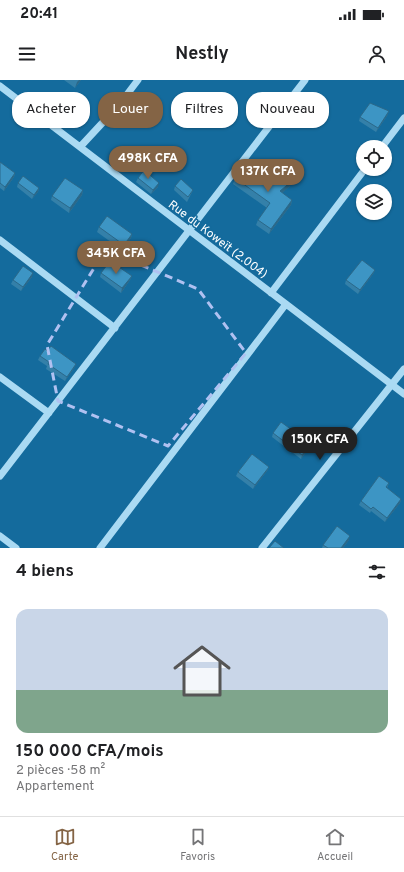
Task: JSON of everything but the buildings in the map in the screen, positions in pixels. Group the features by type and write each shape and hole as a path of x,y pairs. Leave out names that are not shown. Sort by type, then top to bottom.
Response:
{"street":[{"path":"80,147 119,105 138,80"},
{"path":"0,476 305,80"},
{"name":"Rue du Koweït (2.004)","path":"0,86 404,394"},
{"path":"387,140 404,118"},
{"path":"271,293 361,176"},
{"path":"0,240 115,328"},
{"path":"100,548 286,304"},
{"path":"262,548 404,369"},
{"path":"0,377 49,413"},
{"path":"0,536 16,548"}],"highlighted area":[{"path":"105,250 198,289 246,353 168,446 58,401 47,345"}]}
